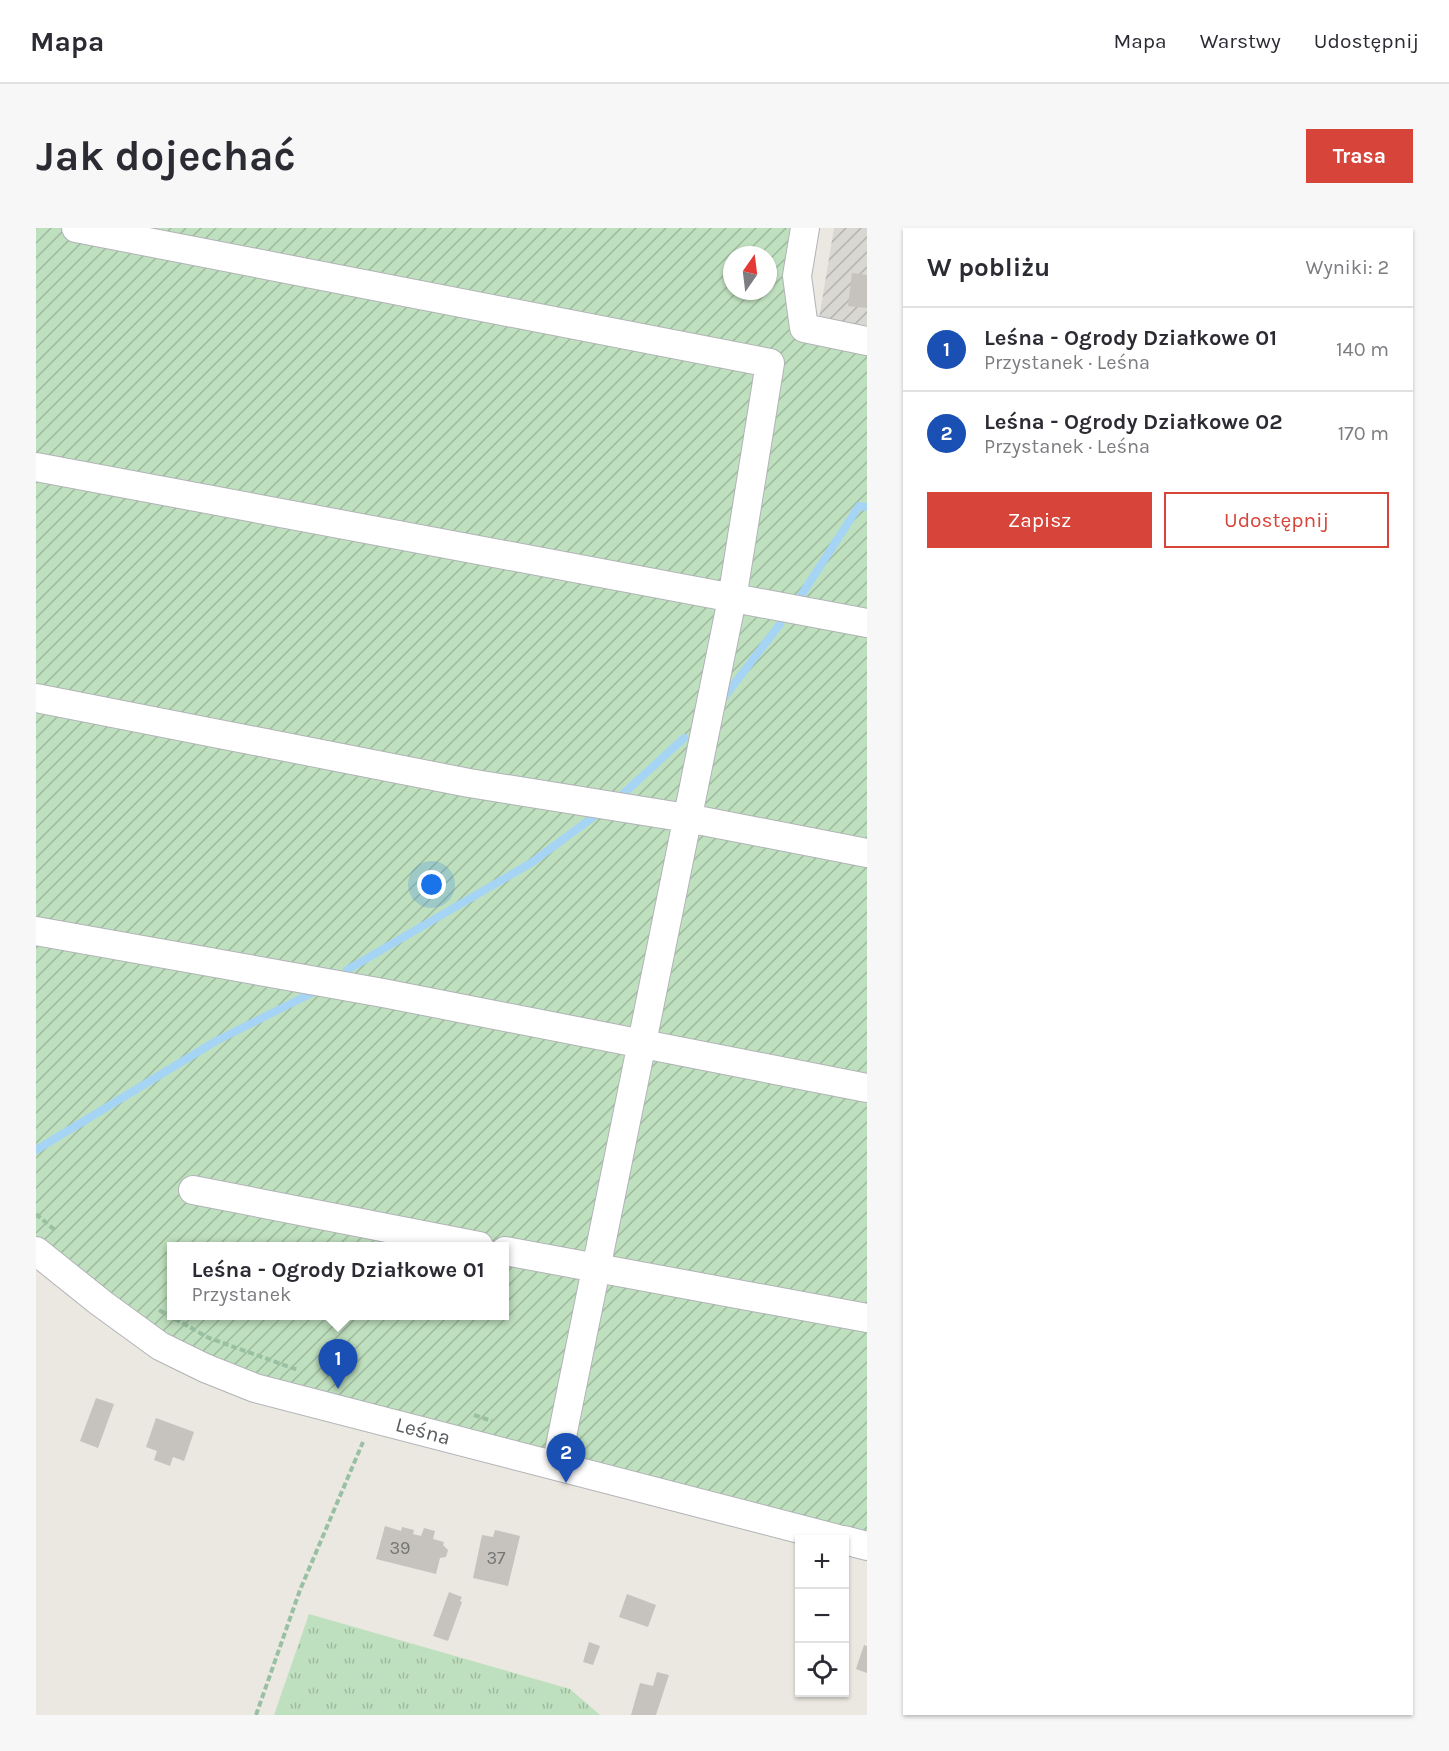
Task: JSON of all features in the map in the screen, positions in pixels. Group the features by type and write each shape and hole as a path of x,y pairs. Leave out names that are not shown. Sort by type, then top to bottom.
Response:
{"street":[{"path":"76,228 770,363 732,599 556,1466"},
{"path":"805,228 796,276 804,328 867,341"},
{"path":"36,467 867,623"},
{"path":"36,698 469,783 687,818 867,853"},
{"path":"36,931 383,993 867,1088"},
{"path":"193,1190 459,1242"},
{"name":"Leśna","path":"36,1251 101,1304 160,1346 205,1368 255,1388 824,1535"},
{"path":"509,1252 867,1318"},
{"name":"Leśna","path":"849,1542 867,1546"}],"path":[{"path":"36,1214 63,1236"},
{"path":"150,1305 167,1315"},
{"path":"177,1320 209,1338 303,1372"},
{"path":"467,1413 489,1419 498,1427"},
{"path":"256,1715 300,1590 359,1455 371,1418"}],"shaded area":[{"path":"834,228 867,228 867,326 819,319"}],"green space":[{"path":"36,228 805,228 804,327 867,341 867,1546 849,1541 849,1535 826,1535 205,1368 36,1251"},
{"path":"309,1614 570,1689 600,1715 274,1715"}],"building":[{"path":"852,273 867,275 867,308 848,306"},
{"path":"96,1398 114,1404 98,1448 80,1441"},
{"path":"156,1418 194,1432 184,1461 173,1457 170,1466 154,1460 157,1451 146,1447"},
{"path":"385,1526 401,1531 402,1527 414,1530 413,1534 421,1536 424,1528 435,1531 433,1539 444,1542 443,1545 448,1550 446,1557 440,1558 436,1574 376,1559"},
{"path":"495,1530 520,1536 508,1586 473,1578 482,1535 493,1537"},
{"path":"449,1592 462,1597 460,1601 462,1602 448,1641 433,1636"},
{"path":"627,1594 656,1605 648,1627 619,1617"},
{"path":"589,1642 600,1646 593,1665 583,1662"},
{"path":"864,1645 867,1646 867,1673 856,1669"},
{"path":"657,1672 669,1675 656,1715 631,1715 640,1683 653,1686"}],"waterway":[{"path":"802,594 859,506 867,507"},
{"path":"722,700 780,624"},
{"path":"623,794 684,738"},
{"path":"347,970 531,863 596,815"},
{"path":"36,1150 216,1041 316,991"}],"place":[{"name":"Leśna - Ogrody Działkowe 01","path":"338,1389"},
{"name":"Leśna - Ogrody Działkowe 02","path":"566,1483"}]}
